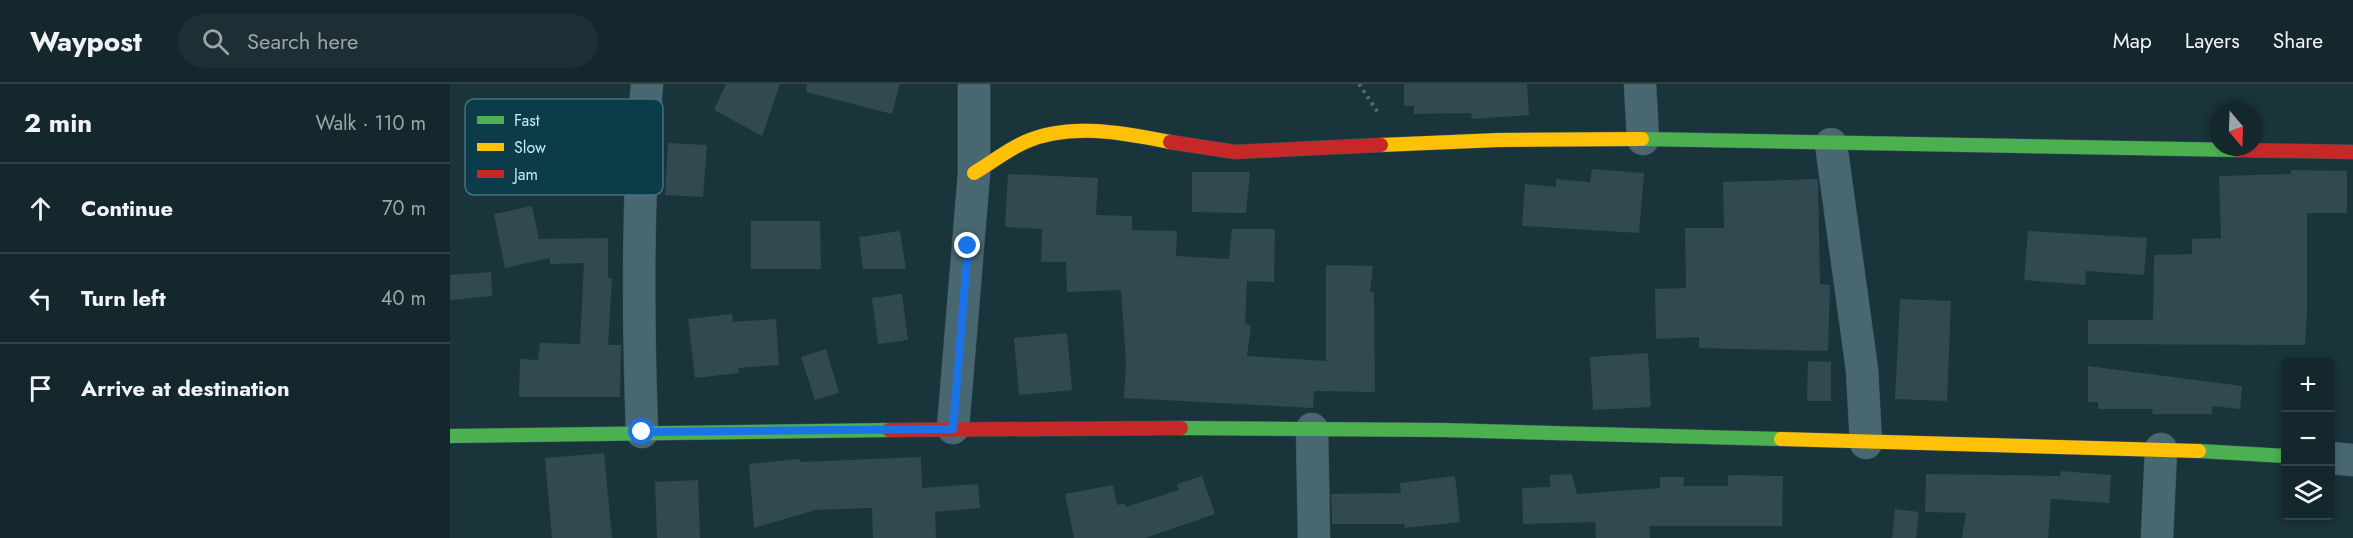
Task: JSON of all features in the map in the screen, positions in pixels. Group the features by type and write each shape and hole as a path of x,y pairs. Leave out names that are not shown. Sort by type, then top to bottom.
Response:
{"street":[{"path":"646,99 647,84"},
{"path":"953,429 974,173 974,84"},
{"path":"1640,84 1643,139"},
{"path":"974,173 1029,140 1066,132 1109,132 1196,148 1235,152 1498,140 1643,139 2353,152"},
{"path":"1831,144 1862,370 1866,443"},
{"path":"640,195 638,313 642,432"},
{"path":"450,436 953,429 1443,430 1866,443 2161,448 2281,456"},
{"path":"1312,429 1314,538"},
{"path":"2157,538 2161,448"},
{"path":"2335,458 2353,460"}],"building":[{"path":"726,84 780,84 762,136 714,110"},
{"path":"807,84 900,84 892,114 806,92"},
{"path":"1404,84 1527,84 1529,115 1472,119 1471,113 1414,114 1414,106 1404,106"},
{"path":"668,143 707,145 703,197 665,195"},
{"path":"1592,169 1644,173 1639,233 1522,226 1525,184 1556,187 1556,179 1590,182"},
{"path":"2291,170 2347,171 2347,213 2307,213 2305,345 2088,344 2088,320 2153,320 2154,255 2192,254 2192,239 2221,238 2219,176 2291,174"},
{"path":"1192,172 1250,172 1246,213 1192,212"},
{"path":"1008,174 1098,178 1096,215 1132,216 1132,230 1177,231 1176,256 1229,259 1232,229 1275,229 1274,282 1247,281 1245,324 1251,325 1247,356 1326,361 1326,265 1373,266 1370,292 1374,292 1375,392 1314,391 1313,408 1124,398 1126,362 1121,290 1067,292 1066,262 1041,262 1042,229 1005,227"},
{"path":"1818,179 1820,284 1830,285 1828,351 1699,348 1699,337 1656,339 1655,289 1686,288 1685,228 1724,228 1723,182"},
{"path":"532,206 539,239 608,238 608,278 612,278 608,345 621,345 620,397 519,397 520,359 538,360 540,343 580,344 584,263 550,264 550,258 505,268 494,214"},
{"path":"751,221 820,221 821,269 751,269"},
{"path":"900,231 906,269 863,269 859,237"},
{"path":"2028,231 2147,238 2144,275 2086,271 2085,285 2024,280"},
{"path":"491,272 492,296 450,300 450,275"},
{"path":"902,294 908,340 878,344 872,298"},
{"path":"1900,299 1951,301 1947,401 1895,399"},
{"path":"732,314 733,322 776,319 779,365 738,368 739,373 695,378 688,319"},
{"path":"1067,333 1072,390 1019,395 1014,338"},
{"path":"826,349 839,393 815,400 801,357"},
{"path":"1648,353 1651,407 1593,410 1590,357"},
{"path":"1808,361 1831,362 1831,401 1807,401"},
{"path":"2088,366 2242,386 2240,409 2212,406 2212,414 2152,414 2153,409 2098,409 2098,402 2088,402"},
{"path":"604,453 612,538 552,538 545,458"},
{"path":"921,457 922,488 978,484 980,508 935,512 936,538 873,538 872,508 815,510 754,528 749,464 800,459 800,462"},
{"path":"2061,471 2111,475 2109,503 2051,499 2048,538 1962,538 1966,513 1925,512 1926,474 2060,476"},
{"path":"1572,474 1577,494 1660,488 1660,477 1684,477 1683,486 1728,486 1728,475 1783,476 1782,526 1649,526 1650,538 1596,538 1595,522 1523,524 1522,488 1550,487 1550,475"},
{"path":"1202,476 1215,514 1145,538 1074,538 1065,494 1113,485 1117,505 1125,503 1126,507 1179,490 1177,484"},
{"path":"1455,476 1460,522 1405,528 1404,524 1332,524 1331,494 1401,493 1400,483"},
{"path":"698,480 700,538 657,538 655,482"},
{"path":"1895,509 1919,512 1916,538 1892,538"}],"traffic: fast":[{"path":"1642,139 2209,149"},
{"path":"1181,428 1443,430 1781,439"},
{"path":"450,436 889,430"},
{"path":"2199,451 2281,456"}],"traffic: slow":[{"path":"974,173 1025,142 1060,132 1097,131 1170,142"},
{"path":"1381,145 1498,140 1642,139"},
{"path":"1781,439 2199,451"}],"traffic: jam":[{"path":"1170,142 1235,152 1381,145"},
{"path":"2263,150 2353,152"},
{"path":"889,430 1181,428"}],"route":[{"path":"642,432 953,429 968,246"}]}
